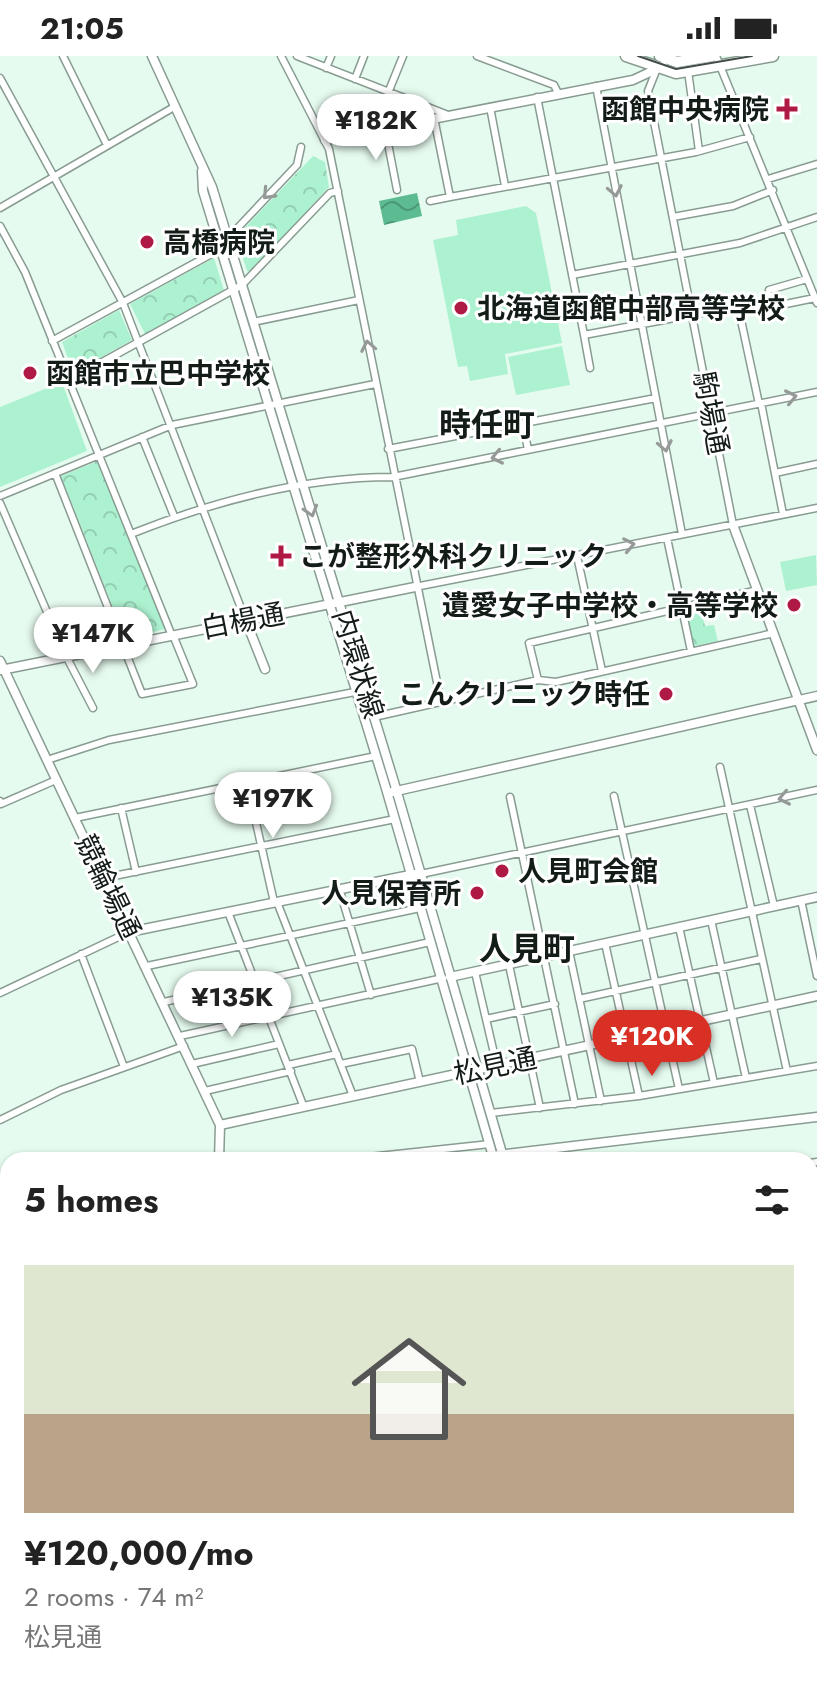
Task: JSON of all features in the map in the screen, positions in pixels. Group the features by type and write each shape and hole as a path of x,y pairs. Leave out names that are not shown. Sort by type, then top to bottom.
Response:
{"main road":[{"path":"626,56 658,69 716,59 773,56"},
{"path":"665,58 687,63"}],"street":[{"path":"63,56 107,145"},
{"name":"内環状線","path":"152,56 202,171 212,187 228,238 238,288 299,487 339,602 376,756 392,792 395,819 416,874 420,908 430,942 446,978"},
{"path":"281,56 325,140 338,191 415,587 441,702"},
{"path":"297,56 448,115"},
{"path":"326,68 331,56"},
{"path":"355,79 364,56"},
{"path":"373,130 403,56"},
{"path":"477,56 554,85 558,93"},
{"path":"325,140 633,80 658,69 665,58"},
{"path":"716,59 773,190 816,300 771,307 769,290 807,279"},
{"path":"687,63 699,151"},
{"name":"駒場通","path":"658,69 648,91 733,525 817,750"},
{"path":"0,78 123,303 265,669"},
{"path":"596,86 682,534"},
{"path":"537,97 590,368"},
{"path":"0,208 174,107"},
{"path":"490,107 505,186"},
{"path":"434,118 450,197"},
{"path":"385,128 397,190"},
{"path":"430,201 699,151 750,137"},
{"path":"52,341 215,252 297,165 301,147"},
{"path":"768,179 817,164"},
{"name":"内環状線","path":"202,171 203,191 220,246 253,322 274,405"},
{"path":"673,217 733,206 773,190"},
{"path":"68,381 238,288 330,193 338,191"},
{"path":"572,275 740,243 817,217"},
{"path":"0,226 25,272 193,684 142,694 55,473"},
{"path":"253,322 359,300"},
{"path":"584,335 738,306 783,514"},
{"path":"0,496 172,425 375,384"},
{"path":"131,534 203,505 352,477 393,477 817,392"},
{"path":"388,449 656,398"},
{"path":"523,423 528,450"},
{"path":"142,437 174,516"},
{"path":"775,473 817,464"},
{"name":"内環状線","path":"299,487 328,604 374,717 392,792 473,1072 490,1144 496,1152"},
{"path":"0,503 66,656 93,708"},
{"name":"白楊通","path":"1,667 817,508"},
{"path":"667,538 691,651"},
{"path":"577,556 602,671"},
{"path":"538,680 529,643 758,590"},
{"path":"374,717 538,680 556,682 774,633"},
{"name":"競輪場通","path":"1,667 205,1091 220,1125 219,1152"},
{"path":"47,760 109,740 361,690"},
{"path":"392,792 817,696"},
{"path":"75,818 376,756"},
{"path":"720,767 787,1071"},
{"path":"0,801 1,804 56,780"},
{"path":"247,783 259,846 275,902 353,1096"},
{"path":"0,993 129,932 817,790"},
{"path":"614,796 679,1089"},
{"path":"510,797 575,1104"},
{"path":"750,805 774,906"},
{"path":"121,808 136,872"},
{"path":"104,878 395,819"},
{"path":"339,888 371,995"},
{"path":"180,1036 817,897"},
{"path":"801,900 817,976"},
{"path":"147,966 420,908"},
{"path":"228,912 303,1105"},
{"path":"711,920 746,1078"},
{"path":"679,927 714,1083"},
{"path":"164,1002 430,942"},
{"path":"605,943 639,1096"},
{"path":"569,951 601,1101"},
{"path":"81,954 124,1067"},
{"path":"579,999 761,959"},
{"path":"509,965 540,1108"},
{"path":"475,972 497,1066"},
{"name":"松見通","path":"220,1125 817,996"},
{"path":"486,1019 555,1004"},
{"path":"192,1064 279,1044"},
{"path":"0,1120 61,1090 184,1046"},
{"path":"341,1064 412,1049 420,1082"},
{"path":"205,1091 337,1054"},
{"path":"491,1113 639,1096 817,1066"},
{"name":"内環状線","path":"473,1072 491,1113 498,1152"},
{"path":"539,1152 817,1117"},
{"path":"416,1152 490,1144"}],"green space":[{"path":"313,156 325,162 329,187 251,272 247,271 236,237"},
{"path":"526,206 536,213 562,343 505,354 508,374 470,381 467,366 458,367 433,240 458,235 456,220"},
{"path":"214,258 224,290 145,334 130,304"},
{"path":"119,310 132,340 73,373 62,342"},
{"path":"562,346 570,385 516,395 508,357"},
{"path":"62,382 87,451 0,487 0,407"},
{"path":"98,461 166,629 125,638 61,476"},
{"path":"816,555 817,585 786,591 780,562"},
{"path":"700,607 705,626 714,625 718,641 694,646 684,612"}],"water":[{"path":"417,193 422,216 384,225 379,201"}],"tram line":[{"path":"638,56 676,69 752,56"}],"place":[{"name":"函館中央病院","path":"787,109"},
{"name":"高橋病院","path":"147,242"},
{"name":"北海道函館中部高等学校","path":"461,308"},
{"name":"函館市立巴中学校","path":"30,373"},
{"name":"こが整形外科クリニック","path":"281,556"},
{"name":"遺愛女子中学校・高等学校","path":"794,605"},
{"name":"こんクリニック時任","path":"666,694"},
{"name":"人見町会館","path":"502,871"},
{"name":"人見保育所","path":"477,893"}],"district":[{"name":"時任町","path":"487,425"},
{"name":"人見町","path":"527,949"}]}
